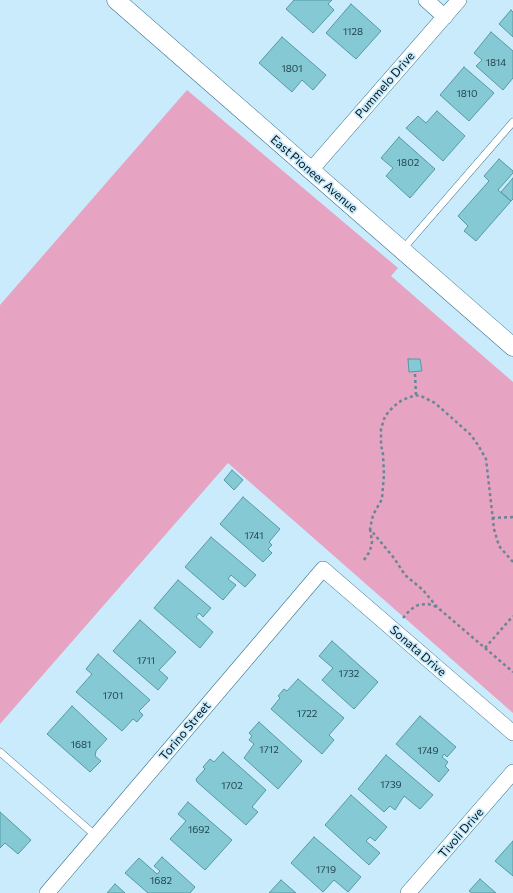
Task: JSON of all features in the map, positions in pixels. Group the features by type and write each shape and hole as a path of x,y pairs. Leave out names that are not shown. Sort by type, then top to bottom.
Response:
{"street":[{"name":"East Pioneer Avenue","path":"116,0 513,347"},
{"path":"426,0 445,17"},
{"name":"Pummelo Drive","path":"311,170 459,0"},
{"name":"Sonata Drive","path":"323,569 513,733"},
{"name":"Torino Street","path":"47,893 323,569"},
{"name":"Tivoli Drive","path":"408,893 513,772"}],"lane":[{"path":"402,250 513,122"},
{"path":"0,752 96,836"}],"path":[{"path":"415,374 416,395"},
{"path":"364,560 370,551 372,542 370,529 382,499 384,474 383,454 380,445 381,429 385,416 393,406 402,400 416,395 435,403 471,434 478,445 486,459 494,529 500,546 513,562"},
{"path":"492,518 513,517"},
{"path":"370,529 394,558 405,575 423,590 437,607 513,672"},
{"path":"410,610 418,606 428,604 437,607"},
{"path":"485,648 513,616"}],"shaded area":[{"path":"187,90 398,268 391,276 513,382 513,713 228,463 0,724 0,305"}],"building":[{"path":"294,0 332,0 328,4 334,10 313,33 286,9"},
{"path":"351,4 381,31 356,59 326,33"},
{"path":"511,10 513,12 513,37 499,24"},
{"path":"491,32 513,51 513,78 503,90 476,66 482,60 474,53"},
{"path":"282,37 326,75 313,90 302,80 292,92 259,63"},
{"path":"464,67 494,93 469,121 440,95"},
{"path":"437,111 465,136 443,161 406,128 418,116 426,123"},
{"path":"399,137 435,169 410,198 386,176 393,168 381,158"},
{"path":"499,159 513,171 513,173 498,190 511,201 476,241 464,231 468,226 458,216 489,181 484,176"},
{"path":"513,178 513,199 511,201 501,192"},
{"path":"408,359 420,359 422,371 409,372"},
{"path":"232,470 243,480 234,490 224,480"},
{"path":"243,497 280,529 269,542 272,545 268,549 272,553 263,562 220,524"},
{"path":"211,537 256,575 245,587 231,575 228,579 236,585 223,600 185,567"},
{"path":"178,580 211,608 203,617 199,613 196,617 213,632 200,648 154,608"},
{"path":"140,620 176,652 159,670 168,678 158,690 113,651"},
{"path":"332,641 378,682 354,709 322,680 333,668 319,656"},
{"path":"98,654 150,700 139,711 143,715 137,722 133,719 122,731 76,692 92,674 86,669"},
{"path":"298,679 344,718 329,735 334,740 322,754 271,709 280,698 278,696 284,689 287,691"},
{"path":"72,706 107,739 96,751 95,756 101,761 90,772 47,734"},
{"path":"420,716 456,747 447,757 444,754 442,757 448,762 445,766 449,770 439,782 396,744"},
{"path":"259,722 302,761 278,789 244,758 254,744 249,740 252,736 249,733"},
{"path":"223,752 266,790 252,807 258,812 246,825 197,782 196,779 205,769 203,767 210,759 214,762"},
{"path":"386,755 433,795 420,809 404,796 395,810 390,806 384,812 358,789"},
{"path":"351,795 387,827 375,841 370,837 366,841 380,853 369,865 325,825"},
{"path":"188,802 232,840 205,870 170,839 186,821 178,814"},
{"path":"0,812 31,840 18,854 5,843 0,848"},
{"path":"314,837 361,877 348,892 334,880 323,892 291,863"},
{"path":"513,841 513,876 495,861"},
{"path":"162,857 195,887 190,893 148,893 125,873 139,858 157,874 160,871 154,866"},
{"path":"480,879 496,893 472,893 469,891"},
{"path":"281,880 296,893 269,893"},
{"path":"115,884 125,893 107,893"}]}
